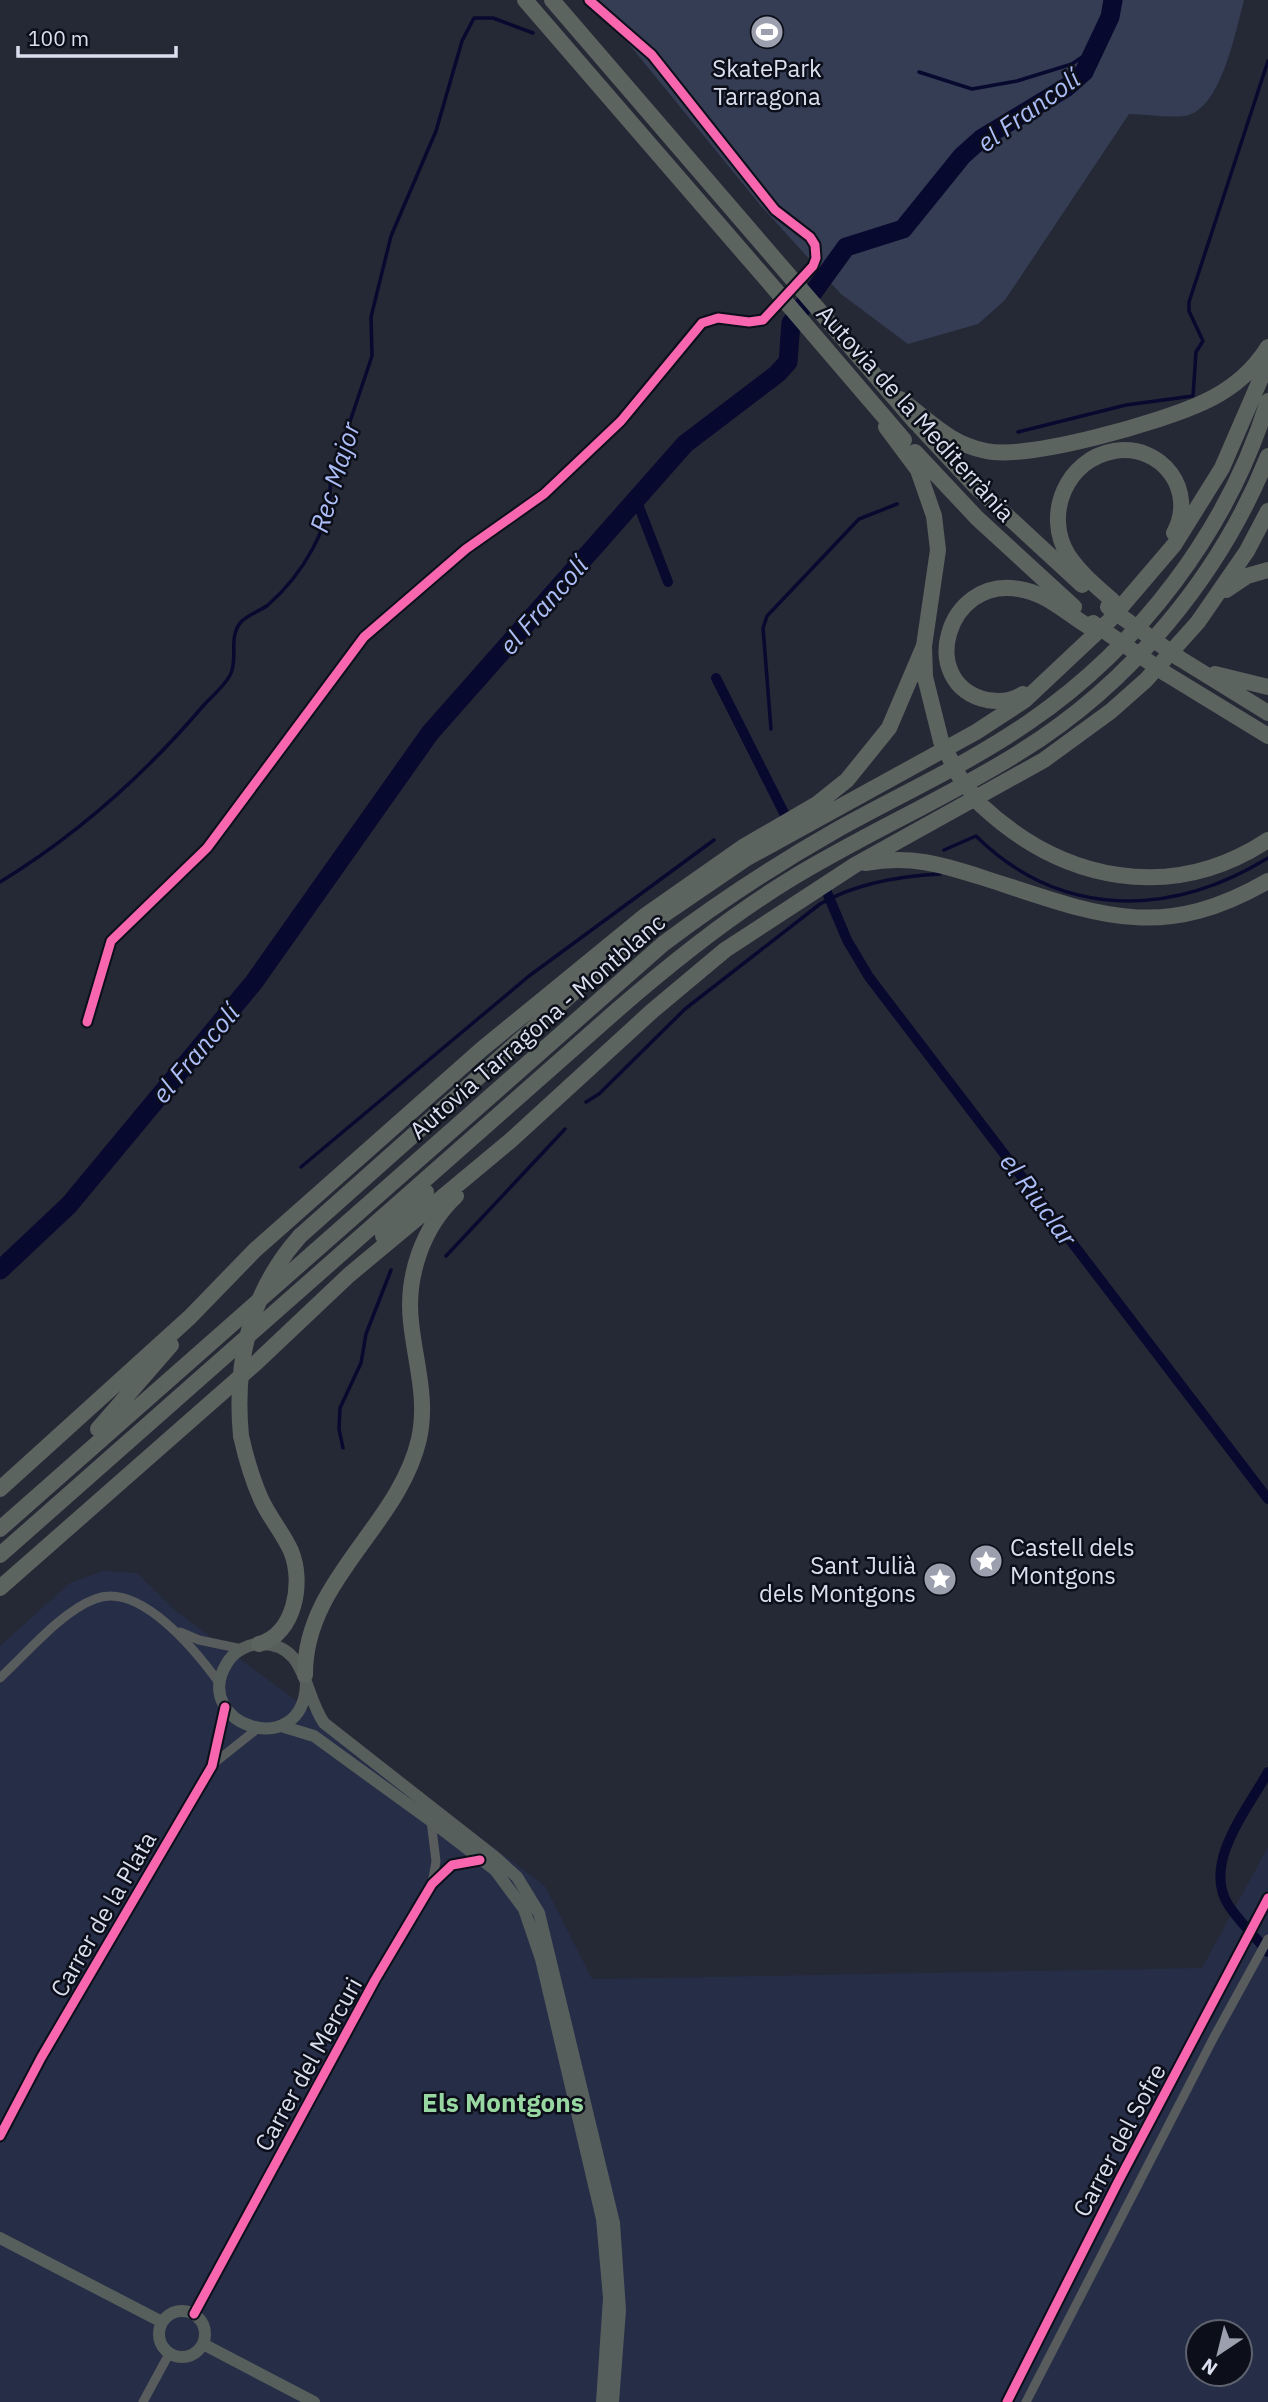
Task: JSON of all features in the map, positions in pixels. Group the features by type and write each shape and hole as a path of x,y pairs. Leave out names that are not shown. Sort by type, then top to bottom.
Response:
{"highway":[{"name":"Autovia de la Mediterrània","path":"525,0 779,293 877,409 901,443 1091,625"},
{"name":"Autovia de la Mediterrània","path":"552,0 893,393 1040,549 1111,604"},
{"path":"920,420 973,449 1005,453 1041,450 1203,402 1244,376 1268,347"},
{"path":"593,961 747,858 1003,716 1041,684 1102,627 1174,545 1222,468 1268,362"},
{"name":"Autovia Tarragona - Montblanc","path":"0,1529 663,944 706,912 796,853 960,765 1028,724 1105,661 1146,618 1187,564 1223,506 1256,436 1268,401"},
{"path":"901,443 925,485 937,532 936,564 924,646 928,697 941,741 959,776 981,805 1040,851 1075,866 1110,875 1133,877 1182,874 1235,858 1268,840"},
{"path":"1142,583 1178,526 1182,492 1169,470 1146,455 1131,451 1102,454 1080,468 1063,489 1059,502 1059,531 1077,566 1130,622 1186,663 1268,713"},
{"name":"Autovia Tarragona - Montblanc","path":"0,1555 656,976 741,911 832,855 1022,751 1124,670 1182,604 1238,520 1268,456"},
{"path":"1212,605 1268,511"},
{"path":"0,1586 257,1362 349,1275 510,1141 651,1012 725,950 855,865 1044,760 1090,728 1146,680 1212,605 1238,581 1268,570"},
{"path":"1041,684 1018,697 1001,701 980,698 963,687 949,664 947,644 950,625 961,607 988,591 1020,589 1054,603 1108,634 1164,673 1268,736"},
{"path":"0,1489 190,1317 255,1250 482,1049 678,891 743,847 817,804 847,780 869,757 889,728 924,646"},
{"path":"1186,663 1239,682 1268,687"},
{"path":"855,865 897,858 914,859 1088,911 1142,919 1202,912 1268,881"},
{"path":"259,1644 273,1638 288,1618 296,1591 296,1568 291,1550 255,1484 242,1436 239,1385 248,1330 268,1280 300,1236 649,926"},
{"path":"349,1275 369,1250 459,1159 471,1140"},
{"path":"305,1679 305,1653 313,1622 350,1558 399,1487 418,1440 422,1395 410,1309 418,1256 446,1207 510,1141"},
{"path":"81,1455 96,1431 146,1376 190,1317"}],"main road":[{"path":"602,2402 608,2320 608,2261 592,2169 533,1929 514,1891 495,1870 314,1736 281,1726 257,1729 236,1720 225,1707 220,1684 226,1663 242,1649 259,1644 287,1651 296,1659 315,1710 324,1723 495,1857 517,1877 539,1913 614,2223 620,2311 613,2402"},
{"path":"281,1726 299,1711 305,1679"},
{"path":"0,2238 162,2322"},
{"path":"179,2311 194,2315 205,2330 203,2344 193,2355 185,2357 169,2354 160,2343 162,2322 179,2311"},
{"path":"203,2344 314,2402"}],"street":[{"path":"87,1022 111,941 207,848 364,638 466,549 544,494 621,421 702,323 718,318 749,322 762,320 813,266 817,251 810,237 775,210 652,55 589,0"},
{"path":"0,1678 78,1607 97,1597 119,1595 130,1599 175,1630 220,1684"},
{"path":"175,1630 199,1640 242,1649"},
{"name":"Carrer de la Plata","path":"0,2136 41,2058 212,1766 225,1707"},
{"name":"Carrer de la Plata","path":"212,1766 257,1729"},
{"name":"Carrer del Mercuri","path":"431,1821 435,1849 432,1884"},
{"name":"Carrer del Mercuri","path":"194,2315 376,1980 432,1884 452,1865 480,1860"},
{"name":"Carrer del Sofre","path":"1007,2402 1118,2182 1268,1898"},
{"name":"Carrer del Sofre","path":"1026,2402 1268,1939"},
{"path":"143,2402 169,2354"}],"shaded area":[{"path":"593,0 1244,0 1225,67 1208,100 1197,111 1184,116 1129,114 1005,300 978,324 908,344 841,294 761,206"},
{"path":"103,1571 137,1573 177,1612 545,1886 592,1979 1202,1968 1268,1847 1268,2402 0,2402 0,1646 70,1583"}],"waterway":[{"name":"el Francolí","path":"0,1270 69,1205 254,982 430,733 685,444 777,374 788,362 791,323 846,247 903,229 962,156 981,139 1067,87 1084,72 1110,17 1113,0"},
{"name":"Rec Major","path":"0,882 83,824 158,756 229,677 233,667 235,634 241,622 268,605 303,565 326,515 330,481 372,356 371,317 391,236 436,131 462,41 474,18 493,18 533,33"},
{"name":"Rec Major","path":"919,72 972,89 1017,81 1072,64 1098,46"},
{"path":"1018,432 1126,405 1193,396 1196,352 1203,341 1189,311 1189,302 1268,61"},
{"name":"el Riuclar","path":"636,499 668,582"},
{"path":"771,729 763,628 767,616 859,519 897,504"},
{"name":"el Riuclar","path":"716,678 786,817"},
{"path":"944,850 976,836 1009,863 1043,883 1079,895 1117,901 1155,899 1193,892 1231,878 1268,858"},
{"path":"301,1167 529,976 714,840"},
{"path":"586,1102 599,1094 685,1009 820,904 848,891 878,882 940,874"},
{"name":"el Riuclar","path":"826,890 847,940 869,977 1268,1499"},
{"path":"446,1256 565,1129"},
{"path":"343,1448 339,1429 340,1408 361,1363 366,1334 391,1270"},
{"name":"el Riuclar","path":"1268,1772 1239,1820 1224,1855 1220,1873 1222,1890 1229,1906 1268,1952"}],"cycle path":[{"path":"87,1022 111,941 207,848 364,637 466,549 544,494 621,421 702,323 718,318 749,322 763,320 813,266 816,258 815,245 810,237 775,210 652,55 589,0"},
{"path":"0,2136 41,2058 212,1766 225,1707"},
{"path":"194,2314 375,1980 432,1884 452,1865 480,1860"},
{"path":"1007,2402 1118,2182 1268,1898"}],"place":[{"name":"SkatePark Tarragona","path":"767,32"},
{"name":"Castell dels Montgons","path":"986,1561"},
{"name":"Sant Julià dels Montgons","path":"940,1579"}],"district":[{"name":"Els Montgons","path":"503,2102"}]}
